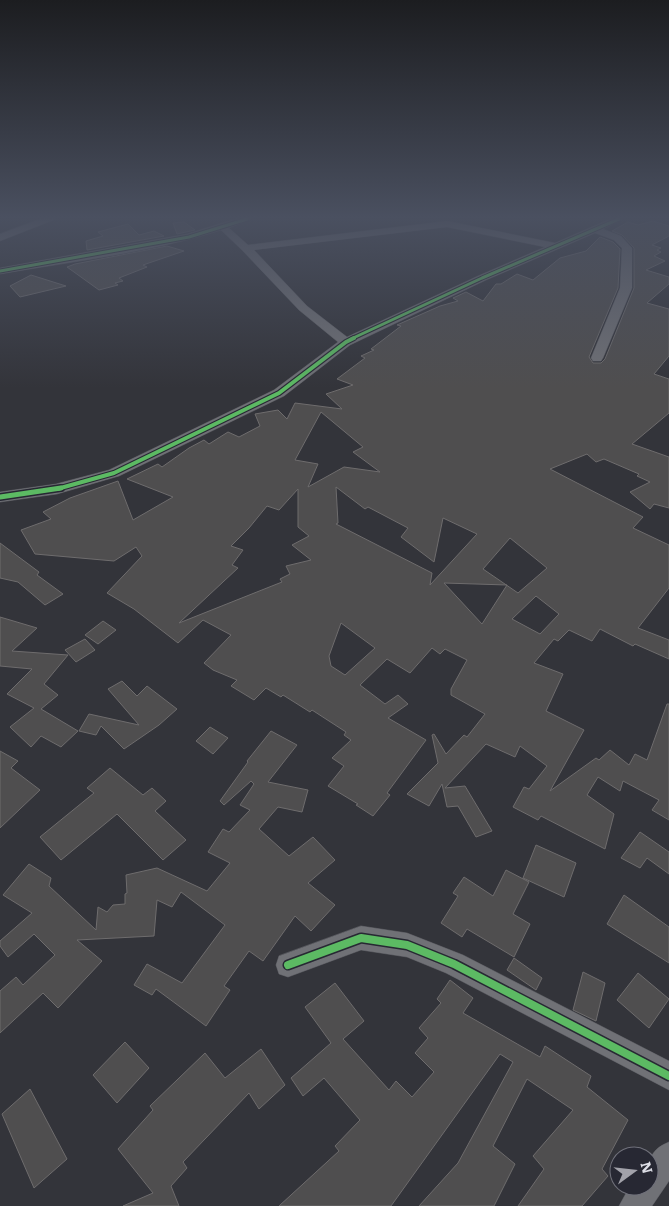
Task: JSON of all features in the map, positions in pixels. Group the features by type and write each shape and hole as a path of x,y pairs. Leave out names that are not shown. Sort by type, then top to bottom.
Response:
{"street":[{"path":"272,275 303,308 346,342"},
{"path":"0,497 57,489 114,472 279,393 346,342 492,275"},
{"path":"597,358 626,288 626,275"},
{"path":"288,965 361,938 407,945 454,964 669,1076"},
{"path":"659,1170 669,1156"}],"building":[{"path":"32,275 66,286 20,297 10,286"},
{"path":"79,275 126,275 119,278 123,281 115,283 118,285 99,290"},
{"path":"515,275 533,280 539,275 619,275 618,288 589,357 593,363 601,363 605,359 634,288 634,275 669,277 669,284 647,303 669,309 669,356 654,374 669,379 669,413 632,444 669,457 669,508 654,504 650,509 630,492 650,482 637,476 639,474 604,459 596,462 587,454 550,469 643,517 633,528 669,545 669,588 638,628 669,640 669,659 635,644 633,646 600,629 592,641 569,630 558,641 554,639 534,663 563,674 546,711 584,730 550,791 596,758 599,760 610,750 629,765 635,754 647,760 667,704 669,704 669,820 652,810 659,800 623,781 620,791 598,777 587,795 614,814 605,849 541,816 538,820 513,807 524,787 529,789 547,766 520,746 515,757 486,744 445,788 465,786 492,831 476,837 458,806 447,807 442,784 429,806 407,794 438,763 432,735 434,734 446,754 464,735 467,737 485,714 451,695 451,689 467,660 445,649 440,654 432,648 410,673 387,659 360,685 385,704 398,695 408,704 388,718 426,740 387,793 390,795 373,816 356,805 358,804 328,786 344,766 332,758 351,740 344,735 346,732 312,710 310,712 283,695 281,697 266,688 254,700 231,686 237,680 213,670 204,663 231,635 203,620 178,643 134,609 107,593 142,556 136,547 114,561 35,554 21,530 51,519 43,512 70,498 118,481 133,520 173,497 127,479 158,464 162,467 204,440 209,444 228,432 239,437 260,426 255,414 278,410 287,419 295,403 342,409 326,394 353,385 337,379 365,358 361,356 374,350 371,349 401,326 397,325 440,306 458,301 453,298 466,292 483,301 496,284 501,284","holes":["321,412 363,447 353,452 380,472 344,467 308,487 318,464 295,460","336,487 365,509 368,507 408,528 401,537 434,562 443,518 477,534 430,585 432,573 336,524 338,523","298,489 298,527 309,536 292,545 311,560 286,566 290,574 280,579 282,582 179,623 238,568 232,565 243,550 231,546 267,506 279,510","510,538 547,568 518,593 507,585 482,624 444,583 506,585 483,569","536,596 559,614 540,634 512,619","341,623 375,648 345,675 331,666 329,656"]},
{"path":"0,543 39,572 37,575 63,594 45,605 18,582 0,578"},
{"path":"0,617 37,628 12,651 68,655 44,684 58,695 41,709 78,731 61,747 41,736 31,747 10,727 34,708 7,694 32,669 0,666"},
{"path":"103,621 116,630 98,644 85,635"},
{"path":"85,639 95,650 76,662 65,650"},
{"path":"122,681 137,696 147,686 177,709 159,725 124,749 101,726 96,735 79,731 89,714 139,725 108,689"},
{"path":"210,727 228,738 213,754 196,741"},
{"path":"271,731 297,745 268,782 308,790 302,812 278,807 259,829 289,856 313,837 335,860 308,883 335,905 311,931 295,916 263,961 249,951 224,986 230,990 206,1026 156,989 152,995 134,985 147,964 182,983 225,925 181,892 172,907 157,900 154,936 77,940 102,961 58,1008 43,993 0,1033 0,991 16,977 23,985 55,955 34,934 8,957 0,946 0,941 32,913 3,895 29,864 51,878 49,886 96,930 98,907 107,912 113,905 125,904 125,894 127,893 126,875 157,868 207,891 230,863 208,852 223,829 229,832 250,810 240,805 254,784 251,781 224,805 220,801 247,761"},
{"path":"0,751 18,761 11,768 40,790 0,828"},
{"path":"110,768 143,795 152,788 166,801 155,811 186,840 163,860 117,814 61,860 40,837 94,793 87,788"},
{"path":"640,832 669,852 669,874 647,858 640,868 621,858"},
{"path":"536,845 576,863 564,897 523,878"},
{"path":"506,870 529,882 513,914 530,924 514,957 467,929 462,937 441,923 458,896 453,893 464,877 493,896"},
{"path":"624,895 669,927 669,963 607,924"},
{"path":"514,958 542,978 536,990 507,970"},
{"path":"583,972 605,983 596,1021 573,1010"},
{"path":"638,973 669,999 649,1028 617,1000"},
{"path":"450,980 473,998 463,1013 540,1057 545,1046 591,1076 587,1087 628,1120 614,1146 609,1146 609,1156 602,1169 608,1176 582,1206 518,1206 544,1169 533,1156 573,1110 527,1079 493,1146 515,1164 494,1206 419,1206 458,1163 513,1062 500,1054 391,1206 279,1206 339,1151 335,1146 360,1120 324,1078 303,1096 291,1078 331,1043 305,1007 335,983 364,1021 343,1039 389,1090 396,1081 412,1097 434,1072 415,1053 428,1038 419,1028 441,1003 437,999"},
{"path":"125,1042 149,1068 117,1103 93,1075"},
{"path":"261,1049 285,1085 259,1109 249,1093 183,1162 187,1168 171,1186 179,1206 123,1206 153,1193 118,1149 153,1110 150,1106 205,1053 225,1078"},
{"path":"30,1089 67,1159 34,1188 2,1114"}],"cycle path":[{"path":"0,497 57,489 114,473 279,393 346,342 488,275"},
{"path":"288,965 361,938 407,945 454,964 669,1076"}]}
